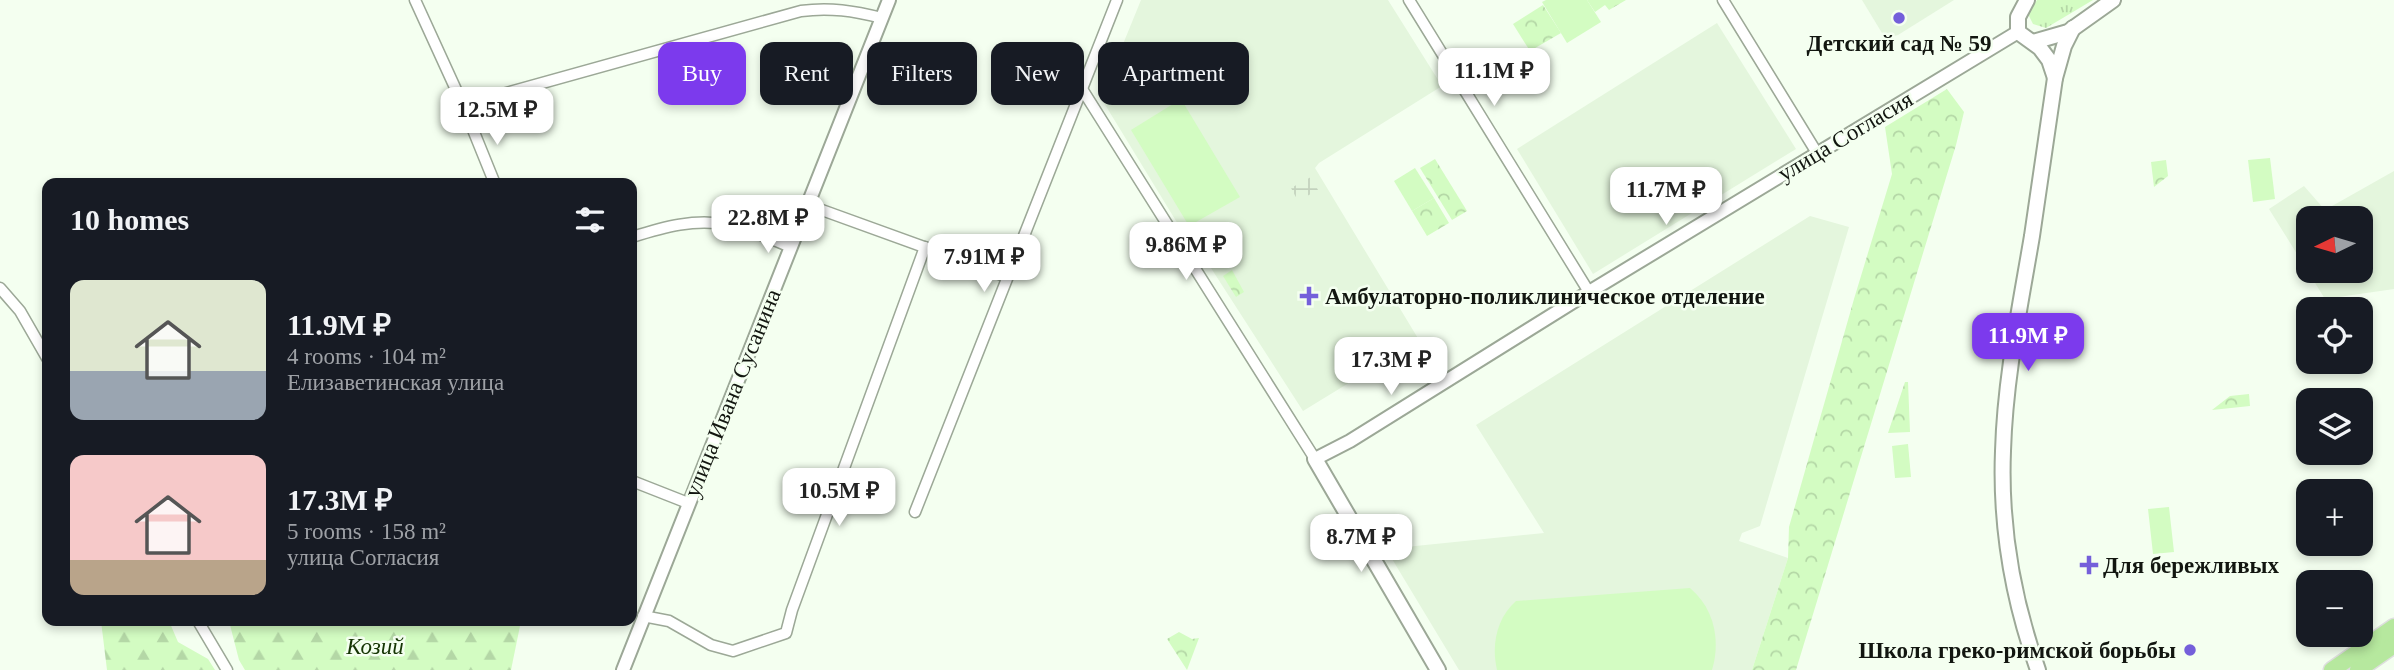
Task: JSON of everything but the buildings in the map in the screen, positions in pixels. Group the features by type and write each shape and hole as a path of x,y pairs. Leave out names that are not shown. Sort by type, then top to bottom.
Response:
{"main road":[{"path":"2027,0 2018,17 2018,32 2040,48 2049,60 2055,78"},
{"path":"2033,42 2052,38 2073,28 2113,0"},
{"path":"2038,670 2022,620 2011,566 2004,512 2003,451 2010,380 2055,78 2064,46 2073,28"},
{"path":"1314,460 1438,670"},
{"path":"2332,670 2394,627"},
{"path":"2358,670 2394,645"}],"street":[{"path":"415,0 493,178"},
{"name":"улица Ивана Сусанина","path":"623,670 889,0"},
{"path":"1084,84 1117,0"},
{"path":"1409,0 1589,292"},
{"path":"1723,0 1817,153"},
{"path":"463,105 801,11 826,8 850,10 882,18"},
{"name":"улица Согласия","path":"1314,460 1422,398 1589,292 2018,32"},
{"path":"1084,92 1314,460"},
{"path":"915,512 1076,105"},
{"path":"807,205 1007,277"},
{"path":"637,236 686,223 706,222 730,225 791,247"},
{"path":"643,616 669,621 711,645 733,651 786,633 792,610 925,247"},
{"path":"0,288 20,311 42,349"},
{"path":"637,483 688,503"},
{"path":"201,626 227,670"}],"shaded area":[{"path":"1141,0 1388,0 1442,86 1315,168 1419,340 1303,411 1191,237 1187,239 1105,105 1249,105 1249,42 1124,42"},
{"name":"Детский сад № 59","path":"1862,0 1954,0 1898,35 1885,38"},
{"path":"1717,23 1796,149 1593,274 1517,149"},
{"path":"2394,171 2394,289 2324,297 2316,284 2373,284 2373,206 2332,206"},
{"path":"1311,177 1318,190 1298,201 1291,188"},
{"path":"2304,186 2322,206 2296,206 2296,252 2269,209"},
{"path":"1810,216 1849,227 1760,526 1742,533 1739,541 1788,558 1752,670 1459,670 1386,549 1544,533 1476,425"}],"green space":[{"path":"1587,0 1626,0 1609,10 1605,5 1595,12"},
{"path":"1587,0 1601,22 1567,43 1542,2"},
{"path":"2037,0 2093,0 2046,28 2033,24 2028,14"},
{"path":"1543,5 1561,33 1530,51 1513,24"},
{"path":"1947,89 1964,112 1956,145 1796,670 1752,670 1788,558 1789,527 1892,174 1885,127"},
{"path":"1171,105 1185,105 1240,197 1189,226 1131,130"},
{"path":"2270,158 2275,199 2253,202 2248,160"},
{"path":"1435,159 1467,211 1452,220 1420,168"},
{"path":"2166,160 2168,176 2154,187 2151,162"},
{"path":"1415,168 1434,198 1412,211 1394,181"},
{"path":"1434,198 1449,223 1427,236 1412,211"},
{"path":"1232,270 1244,292 1236,297 1223,276"},
{"path":"1905,382 1908,382 1910,432 1888,433"},
{"path":"2249,394 2250,406 2212,410 2230,396"},
{"path":"1908,444 1911,477 1895,478 1892,446"},
{"path":"2169,507 2174,552 2153,554 2148,509"},
{"path":"1690,588 1705,605 1713,625 1716,647 1712,670 1497,670 1497,632 1504,615 1516,601"},
{"path":"102,626 171,626 178,642 208,659 215,670 107,670"},
{"name":"Козий","path":"230,626 520,626 511,670 245,670 239,660"},
{"path":"1179,632 1192,639 1199,638 1187,670 1167,639"}],"place":[{"name":"Детский сад № 59","path":"1899,18"},
{"name":"Амбулаторно-поликлиническое отделение","path":"1309,296"},
{"name":"Для бережливых","path":"2089,565"},
{"name":"Школа греко-римской борьбы","path":"2190,650"}]}
